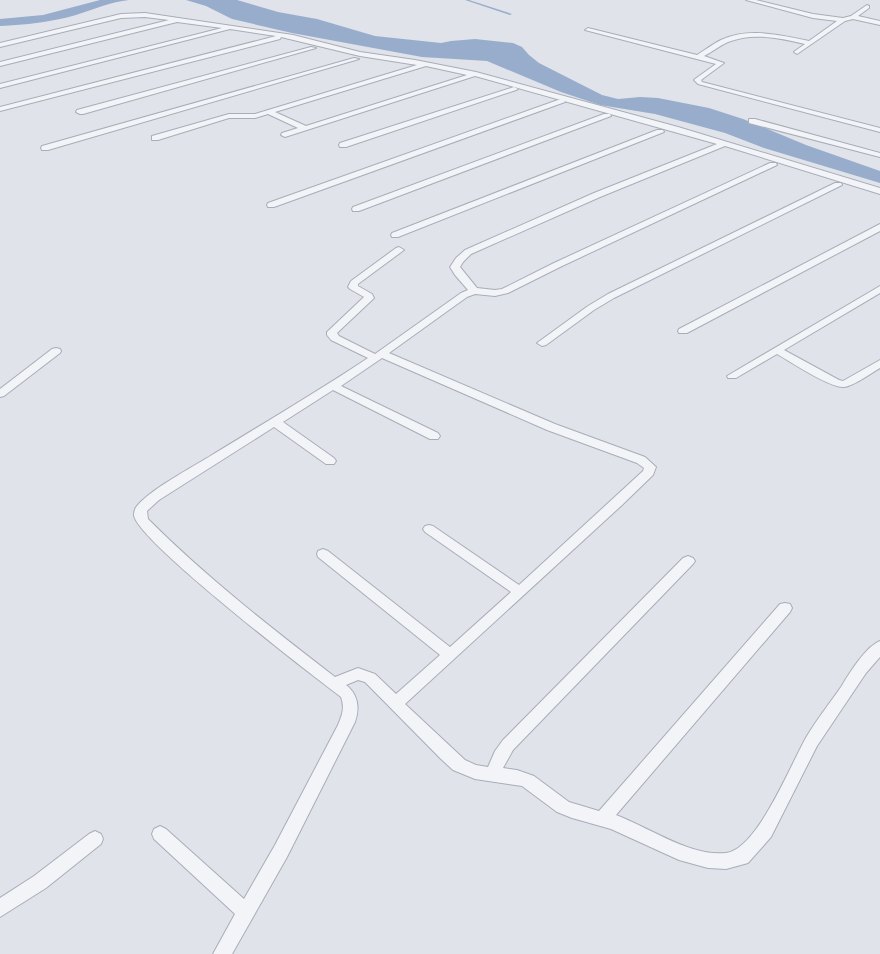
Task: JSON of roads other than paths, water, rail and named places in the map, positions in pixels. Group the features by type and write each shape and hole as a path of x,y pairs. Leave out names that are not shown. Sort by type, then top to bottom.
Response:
{"street":[{"path":"749,0 798,13 844,20"},
{"path":"797,52 844,20 853,17 867,7"},
{"path":"0,45 121,16 145,15 232,28 276,36 313,48 356,59 416,67 468,77 514,89 880,198"},
{"path":"853,17 880,23"},
{"path":"0,64 179,20"},
{"path":"0,86 232,28"},
{"path":"588,30 721,63 697,82 880,130"},
{"path":"698,57 723,42 751,34 770,35 810,43"},
{"path":"0,109 276,36 293,36 360,54 426,64 520,84 880,191"},
{"path":"80,112 313,48"},
{"path":"45,148 356,59"},
{"path":"156,138 229,116 252,116 269,112 426,64"},
{"path":"285,135 477,74"},
{"path":"344,145 514,89"},
{"path":"271,205 561,102"},
{"path":"269,112 306,129"},
{"path":"356,209 608,116"},
{"path":"752,121 880,154"},
{"path":"396,235 660,132"},
{"path":"474,291 458,273 455,267 459,260 468,252 597,196 724,144"},
{"path":"222,954 284,844 351,713 351,702 346,694 230,603 168,547 142,521 140,515 141,509 155,497 188,475 334,386 379,356 464,295 474,291 495,293 505,291 557,265 773,166"},
{"path":"542,343 572,321 611,296 838,185"},
{"path":"683,332 880,227"},
{"path":"395,704 610,509 648,472 650,467 641,460 550,427 335,338 332,335 332,332 369,298 369,296 353,287 354,283 400,250"},
{"path":"732,376 880,289"},
{"path":"777,350 830,379 844,384 880,363"},
{"path":"0,394 56,351"},
{"path":"334,386 434,436"},
{"path":"275,422 330,461"},
{"path":"429,529 520,592"},
{"path":"323,554 450,655"},
{"path":"493,775 495,764 508,745 688,561"},
{"path":"602,819 785,608"},
{"path":"333,684 352,675 364,675 370,678 446,754 459,765 475,772 517,777 528,781 563,807 572,811 614,822 678,852 708,860 726,861 742,857 765,832 812,741 861,669 880,647"},
{"path":"160,834 246,912"},
{"path":"0,908 40,882 95,839"}],"water":[{"path":"100,0 129,0 109,4 58,20 0,26 0,19 43,15"},
{"path":"186,0 237,0 278,12 317,19 375,36 441,43 475,39 513,43 522,47 539,63 602,95 618,99 640,97 658,98 709,108 743,119 806,145 880,171 880,183 764,148 725,133 655,114 600,105 561,92 487,61 422,57 292,33 232,19 206,6"}],"waterway":[{"path":"466,0 511,14"}]}
